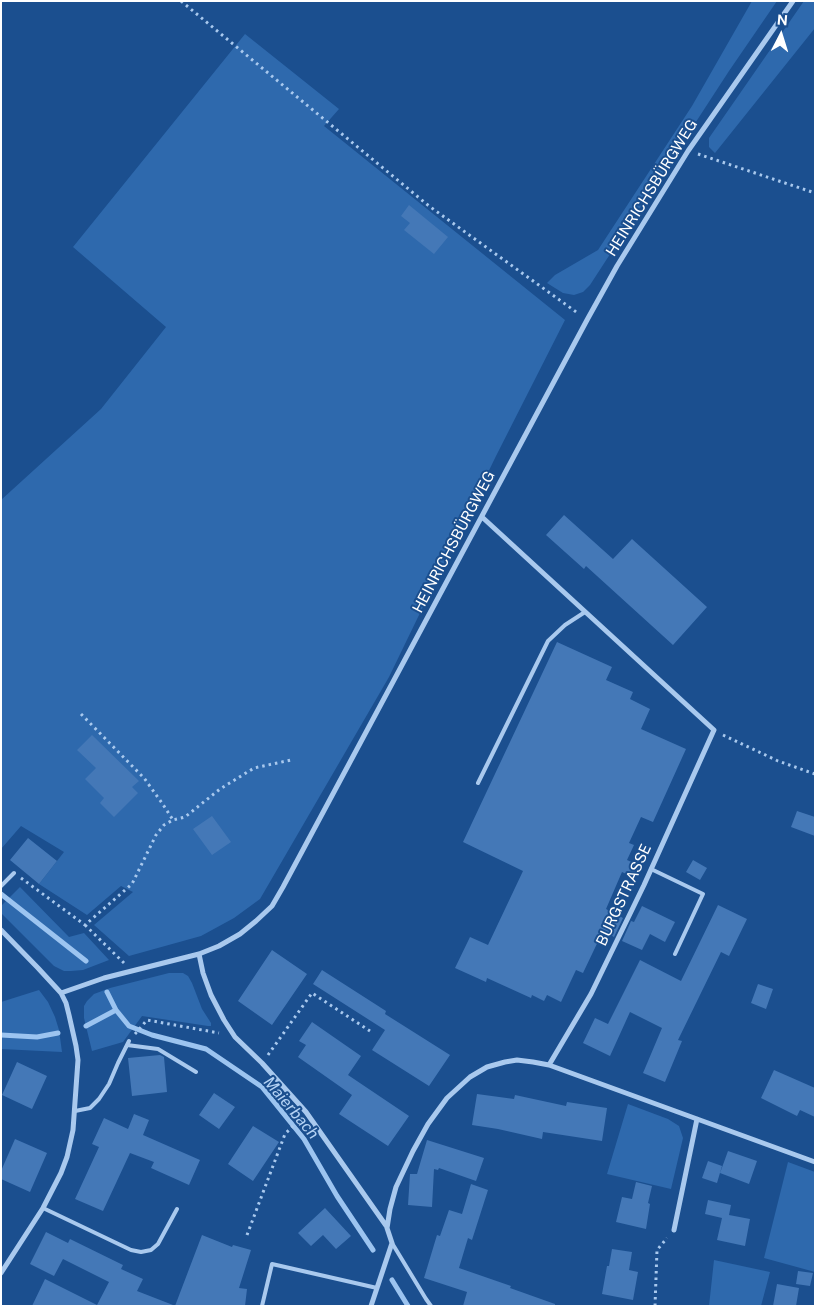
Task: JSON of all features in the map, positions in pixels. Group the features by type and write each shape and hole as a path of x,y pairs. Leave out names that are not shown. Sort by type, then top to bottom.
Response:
{"street":[{"name":"HEINRICHSBÜRGWEG","path":"61,993 104,978 199,954 219,946 240,934 272,906 617,266 688,151 794,1"},
{"path":"482,517 714,730"},
{"name":"BURGSTRASSE","path":"549,1065 591,994 651,869 714,730"},
{"path":"1,930 61,993 69,1014 76,1046 77,1077 73,1130 67,1157 43,1208 1,1273"},
{"path":"199,954 211,995 235,1037 262,1063 306,1112 387,1228 392,1243 371,1306"},
{"path":"387,1228 396,1187 428,1124 447,1098 470,1077 487,1067 517,1060 549,1065 815,1162"},
{"path":"674,1230 697,1118"}],"lane":[{"path":"478,783 548,641 565,625 585,612"},
{"path":"651,869 703,894 675,954"},
{"path":"1,886 14,873"},
{"path":"75,1111 90,1108 99,1099 109,1084 128,1043 158,1049 196,1072"},
{"path":"43,1208 131,1250 140,1252 151,1250 158,1244 177,1209"},
{"path":"392,1243 431,1306"},
{"path":"262,1306 272,1264 378,1288"}],"path":[{"path":"181,1 429,206 587,320"},
{"path":"688,151 815,193"},
{"path":"81,714 144,778 173,820"},
{"path":"714,730 771,758 815,774"},
{"path":"85,925 132,884 156,835 164,825 185,817 220,789 254,768 291,760"},
{"path":"14,873 85,925 132,971"},
{"path":"262,1063 312,993 370,1030"},
{"path":"128,1043 147,1020 208,1030 235,1037"},
{"path":"247,1235 284,1134 301,1118"},
{"path":"655,1306 658,1250 674,1230"}],"shaded area":[{"path":"752,1 777,1 729,71 590,285 583,292 574,295 563,293 547,283 555,275 598,250 692,106"},
{"path":"804,1 815,1 815,28 715,153 709,147 709,138"},
{"path":"245,34 339,109 324,126 565,320 496,456 389,677 260,899 234,918 201,936 129,956 94,925 133,892 121,886 87,915 39,884 64,852 21,826 1,849 1,500 101,409 166,327 73,247"},
{"path":"20,887 69,937 84,933 109,960 83,970 64,971 54,966 1,913 1,906"},
{"path":"169,973 183,973 188,976 211,1026 142,1016 123,1042 92,1051 84,1018 84,1006 87,1001 94,994 110,988"},
{"path":"39,990 48,1002 55,1017 62,1052 1,1049 1,1002"},
{"path":"628,1104 668,1119 679,1126 683,1138 671,1189 607,1174"},
{"path":"788,1162 815,1172 815,1272 764,1258"},
{"path":"714,1260 770,1272 761,1306 709,1306"}],"building":[{"path":"409,205 448,237 434,254 404,230 410,223 401,216"},
{"path":"564,515 613,559 632,539 707,607 673,645 586,566 584,569 546,535"},
{"path":"557,642 612,667 606,680 633,692 630,699 650,709 641,729 686,749 653,822 641,817 629,843 634,845 627,860 638,865 633,877 622,872 606,909 623,918 614,937 603,931 583,973 576,970 561,1002 547,995 544,1001 532,995 531,998 487,978 486,982 455,968 470,937 488,945 523,871 463,842"},
{"path":"92,735 139,781 132,787 138,793 114,817 100,803 104,798 85,779 96,768 77,750"},
{"path":"797,811 815,817 815,836 791,827"},
{"path":"212,816 231,842 212,855 193,829"},
{"path":"28,838 57,861 39,884 10,860"},
{"path":"693,860 707,868 700,880 686,872"},
{"path":"718,905 747,919 729,956 721,952 678,1040 682,1041 665,1082 643,1073 662,1028 630,1012 610,1056 583,1043 595,1018 608,1024 640,960 681,981"},
{"path":"642,906 675,922 665,942 650,934 642,950 622,941 631,921 634,922"},
{"path":"272,950 307,974 272,1025 238,1001"},
{"path":"322,970 386,1011 385,1014 450,1055 429,1086 372,1050 385,1030 313,984"},
{"path":"758,984 773,989 766,1009 751,1003"},
{"path":"312,1022 361,1056 348,1075 409,1116 388,1146 339,1114 352,1095 298,1057 306,1045 299,1041"},
{"path":"160,1055 164,1057 167,1092 132,1096 128,1058"},
{"path":"17,1062 47,1076 32,1109 2,1095"},
{"path":"774,1070 815,1088 815,1117 800,1110 797,1116 761,1098"},
{"path":"214,1093 235,1107 219,1129 199,1115"},
{"path":"477,1094 514,1099 515,1095 566,1106 567,1102 607,1108 602,1141 543,1132 542,1139 472,1125"},
{"path":"134,1114 149,1120 143,1135 200,1160 189,1185 151,1168 154,1162 130,1153 103,1211 75,1199 99,1147 92,1144 104,1118 128,1129"},
{"path":"253,1126 279,1142 253,1181 228,1164"},
{"path":"15,1139 47,1153 30,1192 1,1179 1,1171"},
{"path":"427,1140 484,1158 476,1181 439,1168 438,1170 434,1169 432,1207 408,1205 410,1174 417,1174"},
{"path":"728,1151 757,1161 749,1184 720,1173"},
{"path":"708,1161 722,1166 717,1183 702,1178"},
{"path":"636,1182 652,1186 648,1203 650,1204 646,1229 616,1222 622,1197 632,1199"},
{"path":"471,1184 488,1190 472,1240 468,1238 459,1268 511,1286 510,1288 555,1304 555,1306 463,1306 467,1292 424,1278 437,1235 440,1236 449,1210 462,1214"},
{"path":"708,1200 731,1205 729,1215 750,1219 745,1246 717,1240 722,1218 705,1214"},
{"path":"325,1208 351,1236 336,1249 323,1235 311,1246 298,1233"},
{"path":"46,1232 68,1243 70,1239 123,1265 121,1269 143,1279 137,1291 173,1306 32,1306 45,1279 97,1305 109,1282 63,1259 54,1276 30,1264"},
{"path":"202,1235 232,1247 233,1245 251,1250 239,1288 247,1289 245,1306 175,1306"},
{"path":"612,1249 632,1252 629,1270 638,1272 633,1300 602,1294"},
{"path":"798,1271 813,1273 810,1286 796,1284"},
{"path":"777,1284 799,1288 796,1306 773,1306"}],"waterway":[{"name":"Maierbach","path":"1,894 86,961"},
{"name":"Maierbach","path":"107,992 116,1010 129,1026 152,1035 206,1049 262,1087 304,1139 337,1196 373,1250"},
{"path":"86,1026 116,1010"},
{"path":"1,1035 37,1037 58,1033"},
{"name":"Maierbach","path":"392,1280 408,1306"}]}
